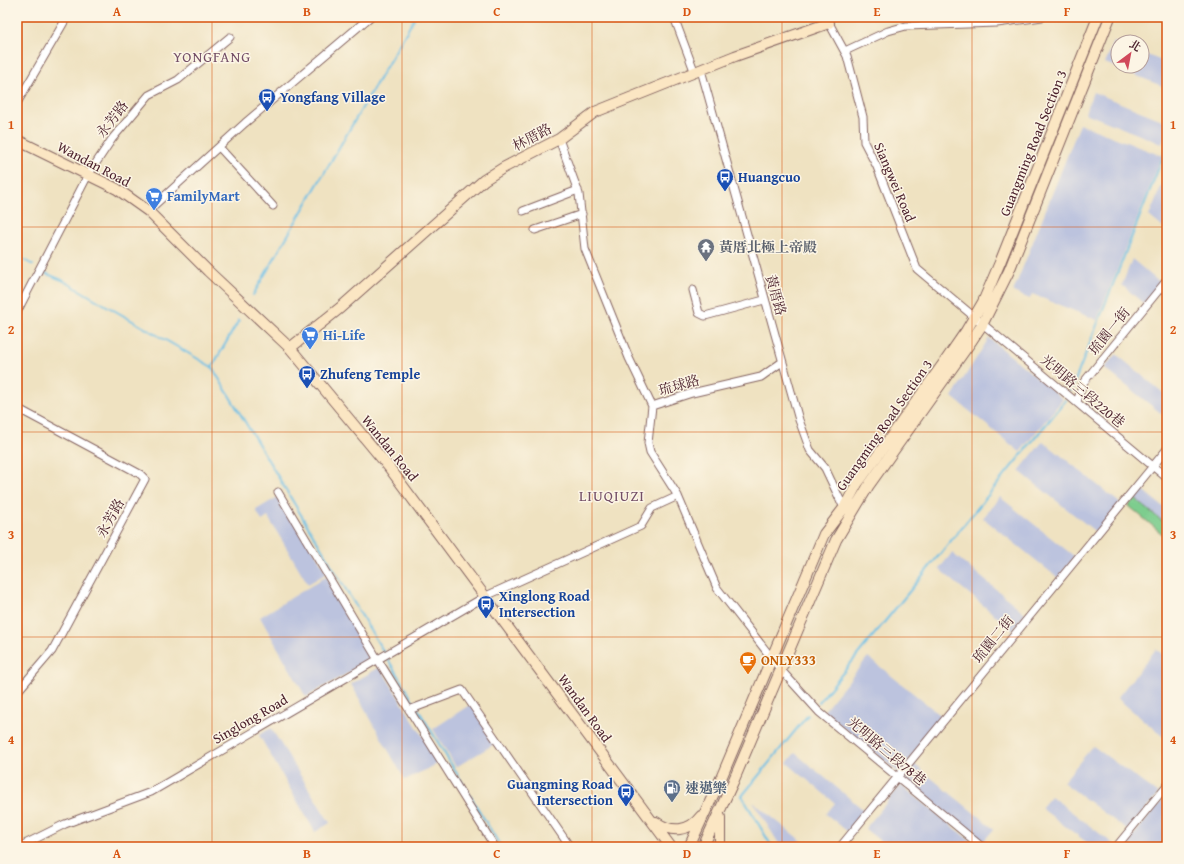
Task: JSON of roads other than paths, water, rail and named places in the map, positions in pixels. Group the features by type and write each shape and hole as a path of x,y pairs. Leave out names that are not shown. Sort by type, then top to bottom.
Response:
{"street":[{"path":"17,103 67,17"},
{"path":"148,211 219,147 370,17"},
{"name":"黃厝路","path":"674,17 698,72 799,420 810,450 825,468 848,511"},
{"path":"844,51 888,31 906,26 997,23 1042,17"},
{"name":"Guangming Road Section 3","path":"703,847 781,670 858,484 974,318 1001,260 1098,17"},
{"name":"Guangming Road Section 3","path":"689,847 772,658 824,534 848,511 869,485 924,410 982,325 1009,270 1110,17"},
{"name":"林厝路","path":"290,348 340,308 484,180 503,168 559,139 595,112 828,20"},
{"name":"Siangwei Road","path":"828,20 844,51 863,117 864,142 877,167 917,269 982,325"},
{"name":"永芳路","path":"17,312 88,175 112,139 149,95 178,80 230,36"},
{"path":"559,139 578,190 585,249 632,364 652,406"},
{"name":"Wandan Road","path":"17,140 117,189 148,211 247,309 290,348 388,466 486,596 579,725 672,847"},
{"path":"219,147 273,206"},
{"path":"523,211 578,190"},
{"path":"535,230 582,214"},
{"name":"琉園一街","path":"1078,402 1083,383 1167,280"},
{"path":"692,290 699,312 705,316 764,300"},
{"name":"光明路三段220巷","path":"982,325 1078,402 1167,478"},
{"name":"琉球路","path":"781,670 713,580 678,496 650,452 648,443 652,406 692,393 761,376 782,362"},
{"name":"永芳路","path":"17,408 140,474 145,479 52,651 17,692"},
{"name":"琉園二街","path":"840,847 1167,448"},
{"path":"278,492 383,657 495,847"},
{"path":"486,596 641,526 652,508 678,496"},
{"name":"Singlong Road","path":"19,847 65,824 151,792 486,596"},
{"name":"光明路三段78巷","path":"781,670 819,712 982,847"},
{"path":"414,708 462,690 570,847"},
{"path":"1116,847 1167,785"},
{"path":"650,818 663,827 675,831 688,828 698,819 708,806"},
{"path":"720,810 718,836 720,847"}],"waterway":[{"path":"253,295 414,19"},
{"path":"1071,391 1167,147"},
{"path":"17,256 33,265"},
{"path":"45,273 62,280 212,367 501,847"},
{"path":"212,367 239,320"},
{"path":"819,702 1066,400"},
{"path":"772,847 742,796 808,715"}],"place":[{"name":"Yongfang Village","path":"267,112"},
{"name":"Huangcuo","path":"725,192"},
{"name":"FamilyMart","path":"154,211"},
{"name":"黃厝北極上帝殿","path":"706,262"},
{"name":"Hi-Life","path":"310,350"},
{"name":"Zhufeng Temple","path":"307,389"},
{"name":"Xinglong Road Intersection","path":"486,619"},
{"name":"ONLY333","path":"748,675"},
{"name":"速邁樂","path":"672,803"},
{"name":"Guangming Road Intersection","path":"626,807"}],"district":[{"name":"YONGFANG","path":"212,56"},
{"name":"LIUQIUZI","path":"612,495"}]}
